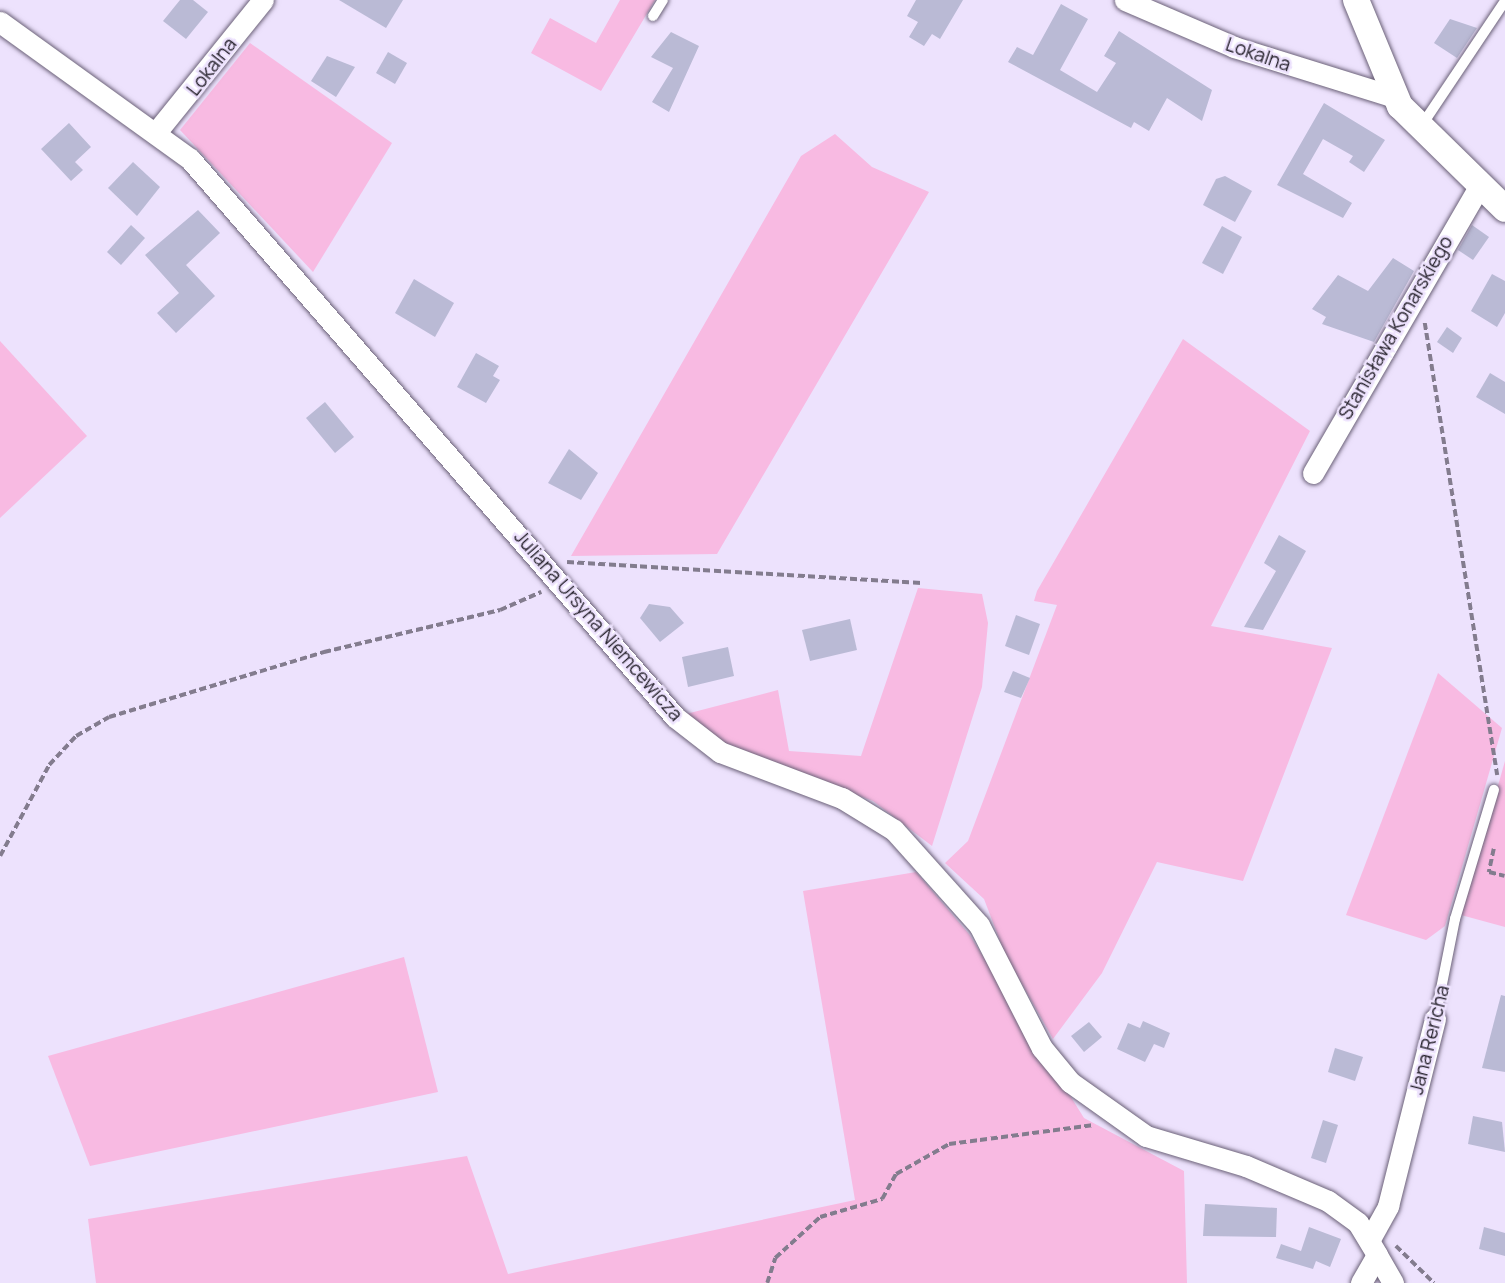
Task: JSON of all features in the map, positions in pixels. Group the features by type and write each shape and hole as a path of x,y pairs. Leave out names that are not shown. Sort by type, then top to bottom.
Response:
{"street":[{"name":"Lokalna","path":"158,130 263,0"},
{"name":"Lokalna","path":"1125,0 1234,47 1395,97"},
{"path":"1356,0 1395,97 1420,128 1505,209"},
{"name":"Juliana Ursyna Niemcewicza","path":"0,22 158,130 245,216 557,583 698,737 744,763 842,798 915,848 979,925 1042,1048 1070,1082 1117,1121 1328,1201 1373,1247 1393,1283"},
{"name":"Stanisława Konarskiego","path":"1313,473 1416,291 1480,185"},
{"name":"Jana Rericha","path":"1361,1283 1388,1206 1435,1019"}],"lane":[{"path":"653,16 663,0"},
{"path":"1420,128 1505,1"},
{"name":"Jana Rericha","path":"1435,1019 1455,919 1494,790"}],"path":[{"path":"1416,291 1460,519 1498,778 1494,790"},
{"path":"570,562 921,583"},
{"path":"0,856 49,765 76,736 109,717 324,652 500,610 557,583"},
{"path":"1497,836 1489,872 1505,876"},
{"path":"766,1283 775,1258 820,1217 882,1199 896,1174 949,1144 1117,1121"},
{"path":"1373,1247 1403,1248 1433,1283"}],"shaded area":[{"path":"620,0 655,0 601,91 531,53 550,18 596,43"},
{"path":"250,43 392,143 313,272 180,130"},
{"path":"835,134 872,167 929,192 717,554 571,556 801,156"},
{"path":"1183,339 1310,431 1211,626 1332,648 1243,881 1157,862 1102,973 1053,1039 1005,954 984,899 945,863 968,841 1057,605 1034,601 1037,591"},
{"path":"0,341 87,436 0,518"},
{"path":"918,588 982,594 988,623 982,687 932,846 873,801 742,752 706,735 686,714 778,690 789,751 861,756"},
{"path":"1438,673 1502,728 1445,926 1426,940 1346,915"},
{"path":"1505,761 1505,927 1461,915"},
{"path":"916,872 969,934 1084,1118 1184,1171 1187,1283 96,1283 88,1219 467,1156 508,1274 855,1200 803,891"},
{"path":"404,957 438,1092 90,1166 48,1056"}],"building":[{"path":"180,0 193,0 208,12 186,39 163,21"},
{"path":"339,0 403,0 386,28"},
{"path":"916,0 963,0 940,39 932,34 924,46 909,37 918,22 907,16"},
{"path":"1061,4 1088,19 1060,70 1097,92 1116,63 1104,56 1119,31 1212,90 1202,121 1167,98 1149,131 1134,122 1131,128 1008,62 1017,47 1033,55"},
{"path":"1450,19 1477,28 1457,58 1434,43"},
{"path":"671,32 699,46 669,112 652,102 673,68 651,57"},
{"path":"388,52 407,63 395,84 376,73"},
{"path":"327,56 355,67 336,97 311,81"},
{"path":"1324,103 1385,140 1364,172 1349,162 1353,156 1323,139 1303,174 1352,203 1343,218 1277,185"},
{"path":"69,123 91,147 75,162 83,170 71,181 41,149"},
{"path":"133,162 160,187 137,216 108,188"},
{"path":"1225,176 1252,191 1235,222 1203,205 1216,179"},
{"path":"198,210 220,233 186,265 215,296 176,333 157,313 179,293 145,255"},
{"path":"131,225 145,238 121,265 107,252"},
{"path":"1472,225 1489,237 1473,260 1458,250"},
{"path":"1222,226 1242,237 1223,274 1202,263"},
{"path":"1393,258 1414,271 1374,342 1322,324 1326,317 1312,309 1338,275 1368,291"},
{"path":"1492,274 1505,281 1505,313 1497,327 1471,311"},
{"path":"414,279 454,303 435,337 395,313"},
{"path":"1447,327 1462,338 1453,353 1437,342"},
{"path":"476,353 499,366 493,376 500,380 486,403 457,387"},
{"path":"1490,373 1505,382 1505,414 1476,397"},
{"path":"325,402 354,437 335,453 306,418"},
{"path":"569,449 598,473 581,500 548,483"},
{"path":"1279,535 1306,551 1263,630 1244,627 1276,571 1264,563"},
{"path":"649,604 670,607 684,623 660,642 640,618"},
{"path":"1016,615 1040,624 1029,655 1005,646"},
{"path":"850,619 857,650 810,661 802,630"},
{"path":"728,647 734,676 688,687 682,657"},
{"path":"1013,671 1030,678 1021,698 1004,692"},
{"path":"1501,995 1505,996 1505,1072 1482,1068"},
{"path":"1143,1021 1170,1033 1164,1048 1154,1044 1145,1062 1117,1049 1128,1023 1140,1028"},
{"path":"1089,1022 1102,1037 1084,1052 1071,1036"},
{"path":"1335,1048 1363,1057 1355,1081 1328,1072"},
{"path":"1473,1116 1502,1122 1505,1152 1468,1144"},
{"path":"1323,1120 1338,1125 1326,1163 1311,1158"},
{"path":"1205,1204 1277,1208 1276,1237 1203,1236"},
{"path":"1309,1227 1341,1239 1330,1267 1316,1261 1313,1269 1276,1258 1281,1244 1301,1251"},
{"path":"1484,1227 1505,1233 1505,1256 1479,1249"}]}
